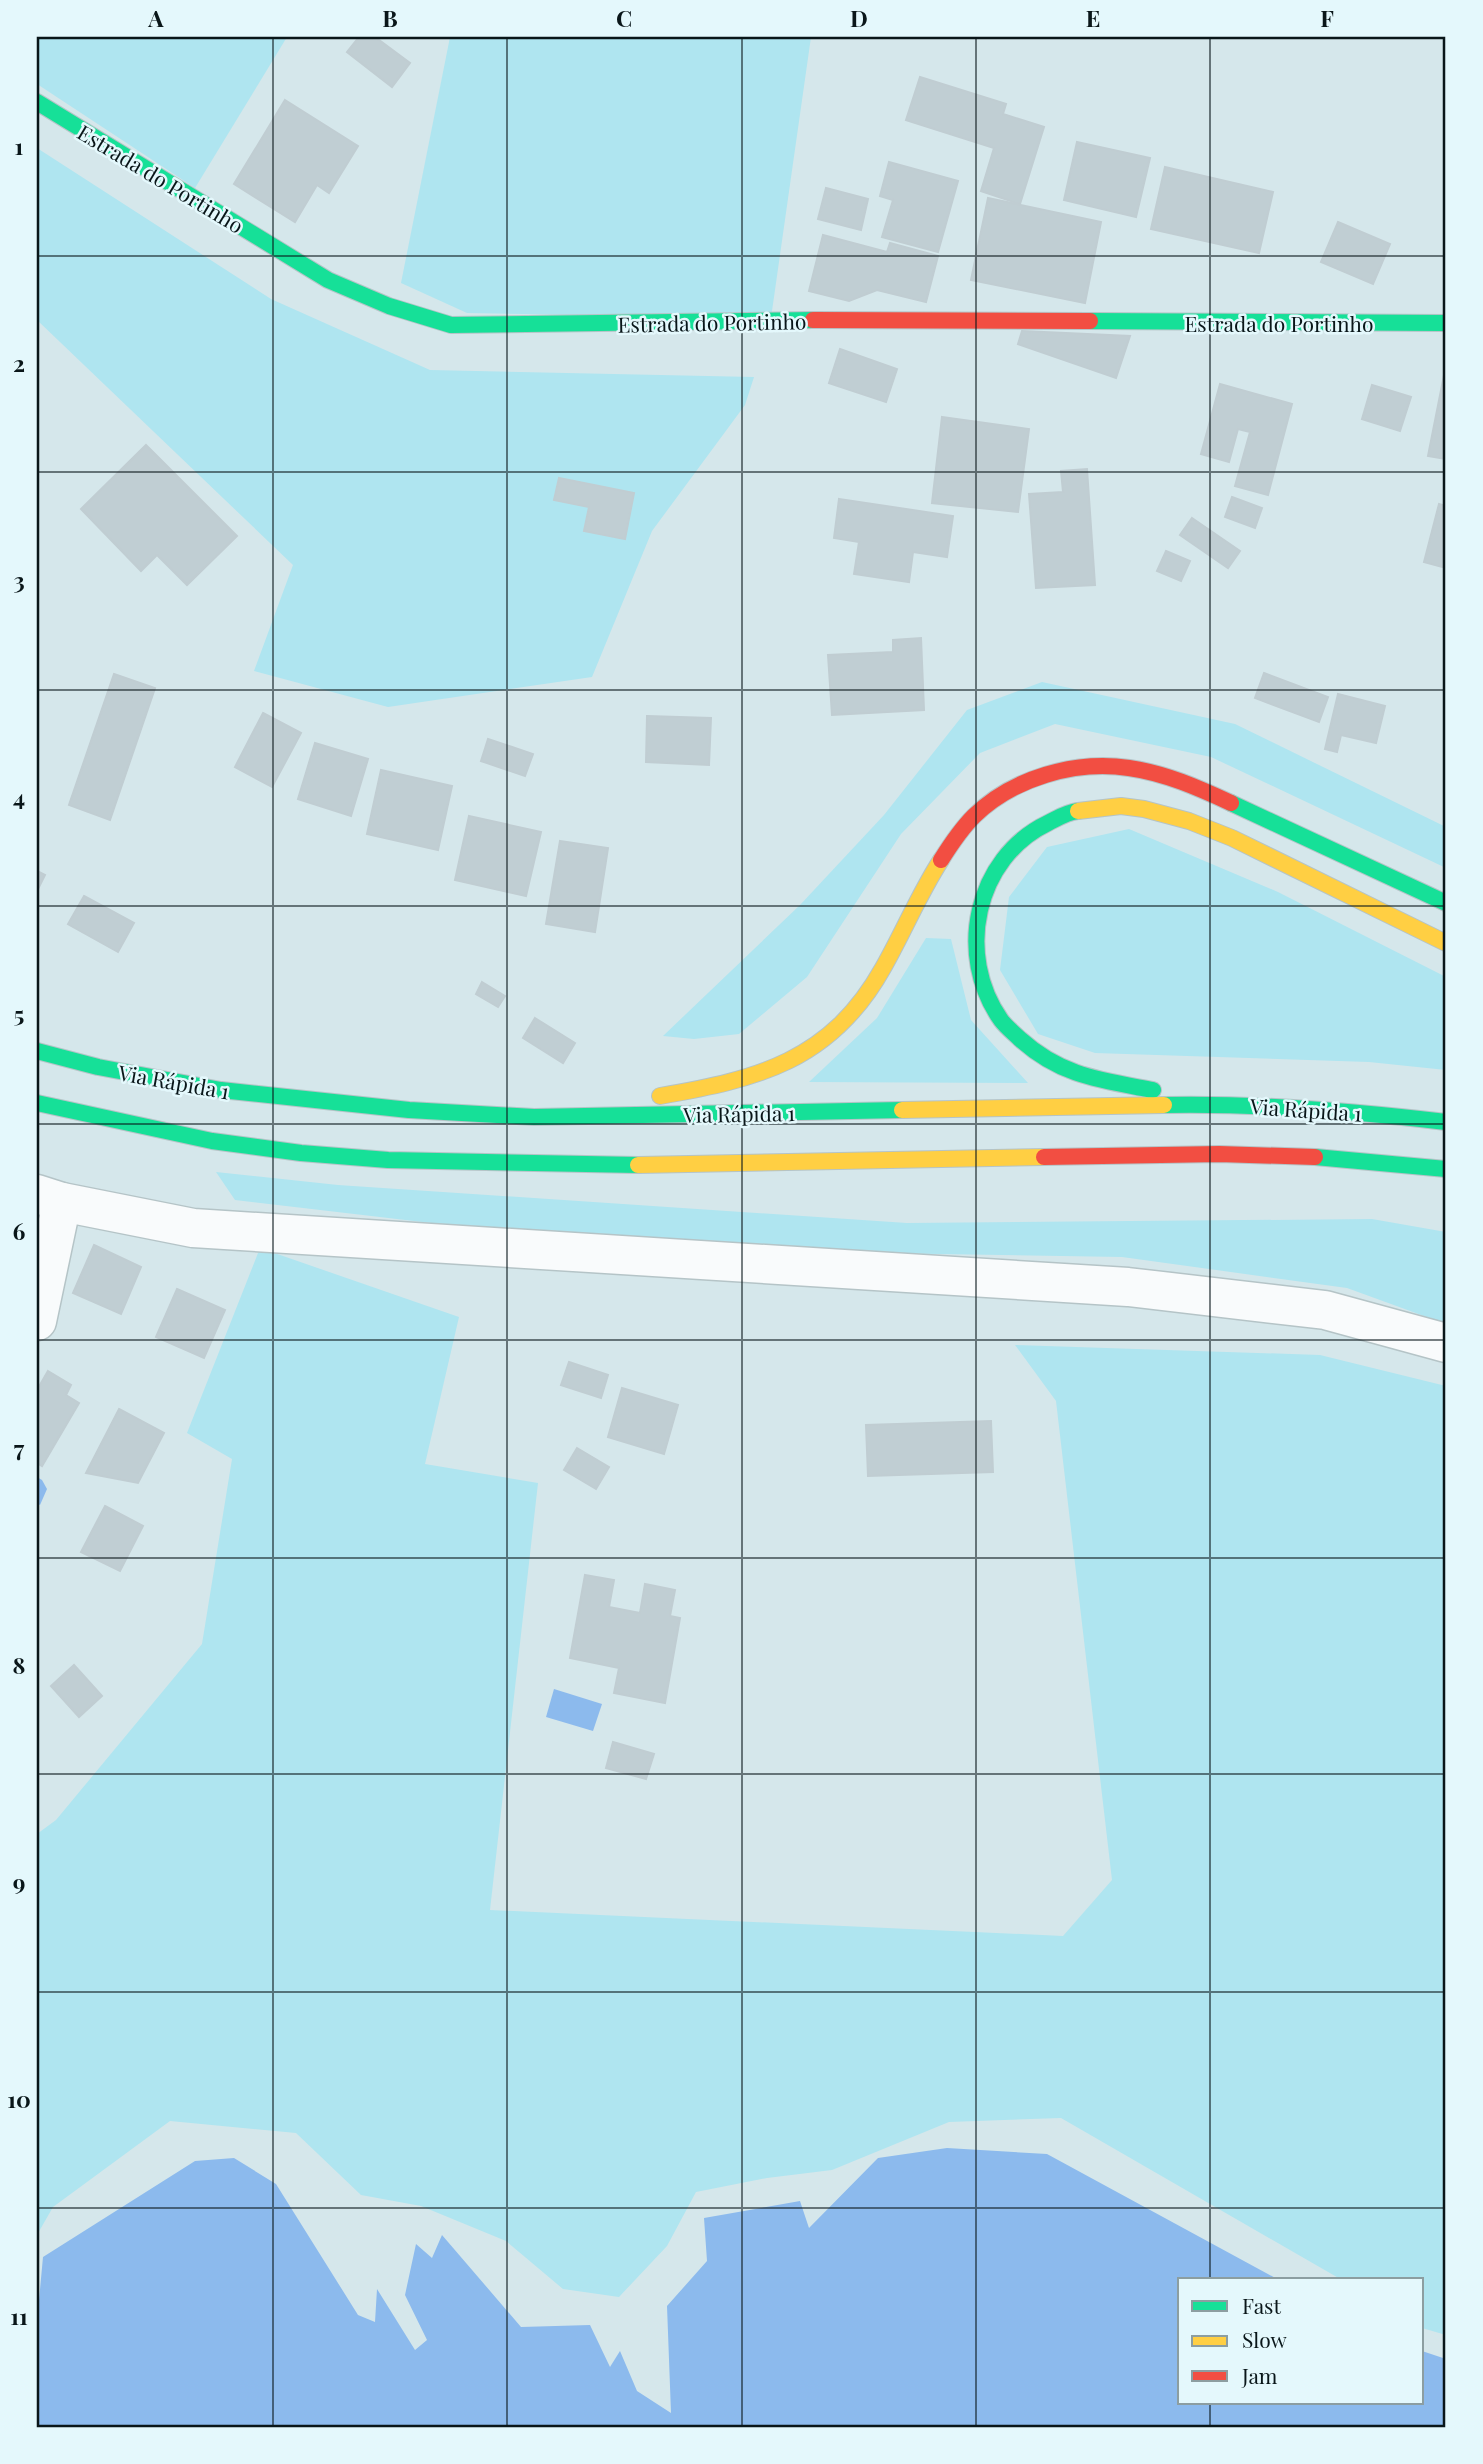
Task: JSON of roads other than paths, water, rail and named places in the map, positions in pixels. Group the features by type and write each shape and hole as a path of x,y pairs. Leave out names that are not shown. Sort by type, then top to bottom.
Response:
{"main road":[{"name":"Estrada do Portinho","path":"37,102 328,280 389,306 451,325 761,320 1446,323"},
{"path":"534,1117 744,1081 797,1058 829,1035 856,1008 879,976 936,865 962,828 1000,796 1049,774 1075,768 1107,766 1138,769 1168,778 1214,796 1446,903"},
{"path":"1217,1104 1084,1076 1060,1068 1038,1056 1018,1040 1001,1020 988,999 979,976 973,952 974,926 980,901 990,878 1004,857 1022,838 1044,823 1095,807 1121,806 1158,811 1219,832 1446,943"},
{"name":"Via Rápida 1","path":"37,1051 126,1074 221,1090 423,1112 534,1117 1217,1104 1345,1110 1446,1122"},
{"path":"37,1103 212,1141 300,1153 388,1160 613,1164 1219,1154 1325,1156 1378,1160 1446,1170"}],"street":[{"path":"37,1321 50,1198 193,1228 1128,1287 1325,1310 1446,1343"}]}
